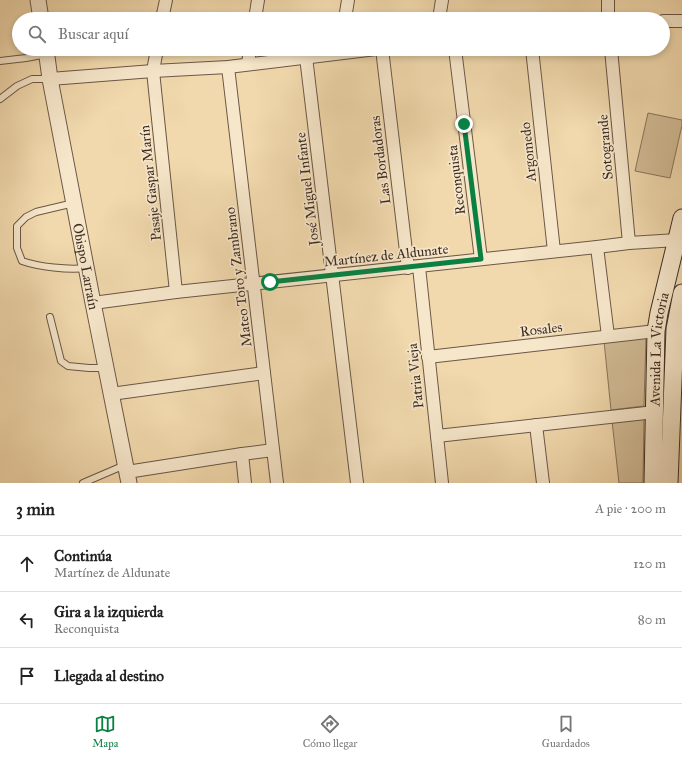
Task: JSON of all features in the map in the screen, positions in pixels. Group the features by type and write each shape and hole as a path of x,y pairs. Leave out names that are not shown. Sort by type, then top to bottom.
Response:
{"main road":[{"name":"Avenida La Victoria","path":"653,483 656,331 659,313 679,241 682,218"},
{"name":"Avenida La Victoria","path":"669,483 675,329 682,293"}],"street":[{"path":"38,0 40,12"},
{"path":"163,12 166,0"},
{"path":"256,12 258,0"},
{"path":"346,12 348,0"},
{"path":"440,12 442,0"},
{"path":"608,0 608,12"},
{"path":"670,21 682,21"},
{"name":"Obispo Larraín","path":"47,56 86,268 127,473"},
{"name":"Pasaje Gaspar Marín","path":"156,56 153,71 176,292"},
{"path":"248,64 249,56"},
{"path":"50,79 228,66 312,56"},
{"name":"Las Bordadoras","path":"383,56 413,267"},
{"name":"Reconquista","path":"456,56 481,259"},
{"name":"Argomedo","path":"533,56 554,251"},
{"name":"Sotogrande","path":"611,56 629,243"},
{"name":"José Miguel Infante","path":"306,57 357,483"},
{"name":"Mateo Toro y Zambrano","path":"228,66 277,483"},
{"name":"Martínez de Aldunate","path":"93,304 176,292 554,251 629,243 679,241"},
{"path":"597,247 608,336"},
{"name":"Patria Vieja","path":"413,267 428,357 442,483"},
{"name":"Rosales","path":"428,357 656,331"},
{"path":"111,394 264,373"},
{"path":"437,436 655,412"},
{"path":"536,425 543,483"},
{"path":"127,473 274,450"},
{"path":"242,454 245,483"}],"lane":[{"path":"0,61 26,56"},
{"path":"0,99 17,86 32,79 50,79"},
{"path":"74,203 36,212 26,217 17,226 17,248 22,261 30,264 74,269 86,268"},
{"path":"50,317 61,361 68,366 106,368"},
{"path":"83,483 127,473"}],"shaded area":[{"path":"648,113 682,120 670,178 635,171"},
{"path":"646,337 644,406 611,410 604,341"},
{"path":"644,418 643,483 619,483 612,421"}],"route":[{"path":"270,282 481,259 464,124"}]}
